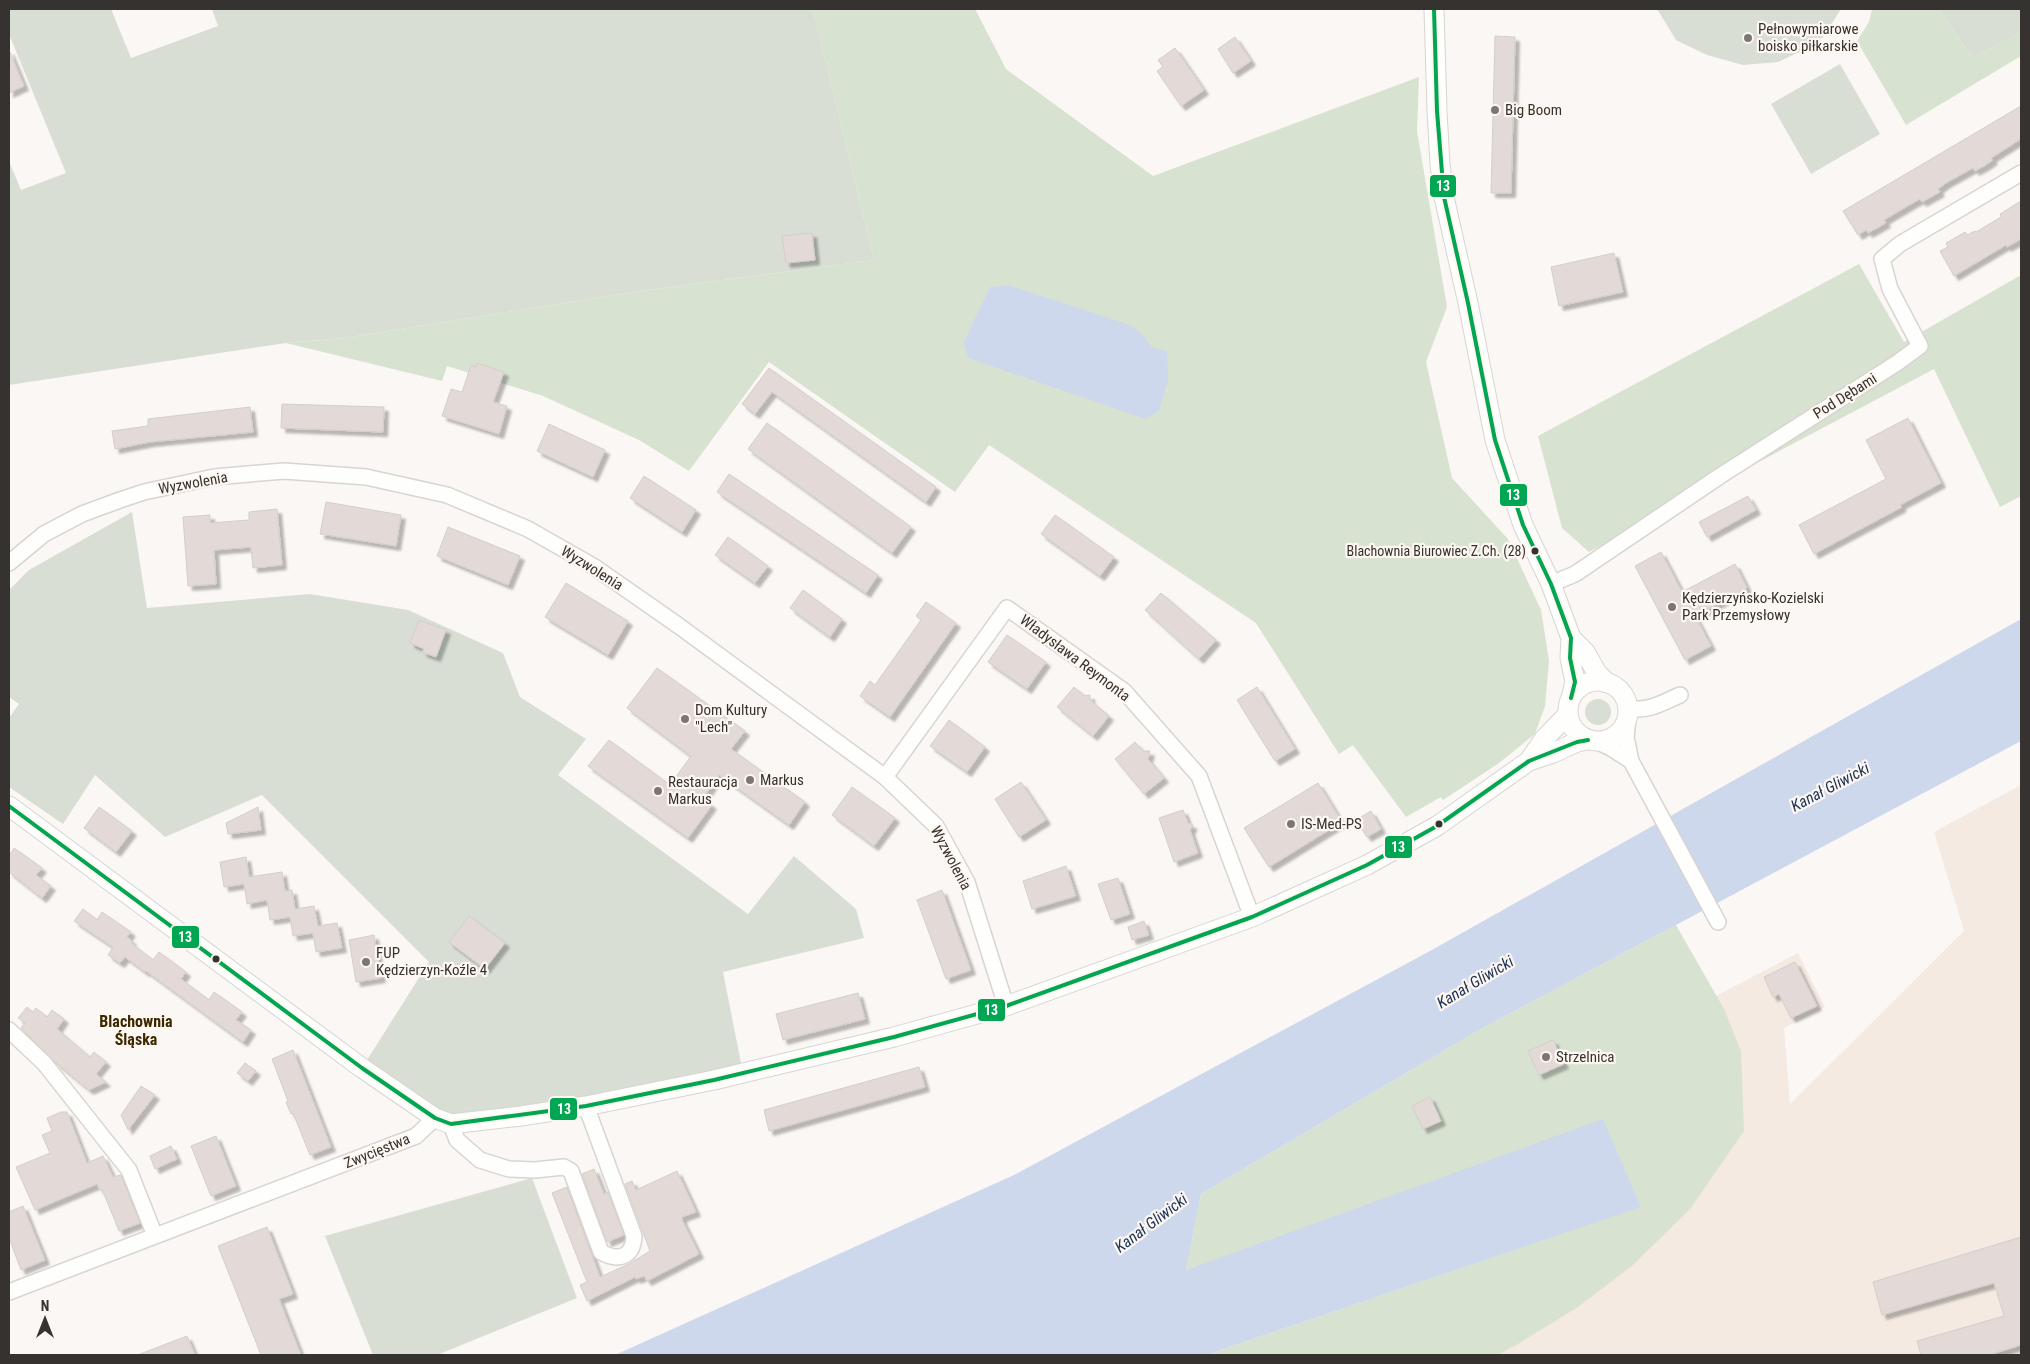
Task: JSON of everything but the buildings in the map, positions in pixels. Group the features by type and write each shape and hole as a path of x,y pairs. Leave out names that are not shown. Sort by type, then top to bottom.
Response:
{"street":[{"path":"1434,9 1437,120 1444,197 1468,303 1495,440 1522,525 1551,584 1571,638 1570,658 1575,682 1569,706 1574,730 1593,741 1611,748 1631,761"},
{"name":"Pod Dębami","path":"1551,584 1575,574 1720,476 1897,363 1920,346 1890,289 1882,259 1900,244 2021,173"},
{"name":"Wyzwolenia","path":"9,563 44,534 82,514 144,492 214,477 284,471 357,477 447,495 528,529 593,566 679,626 885,777 936,826 962,874 983,931 1006,1006"},
{"name":"Władysława Reymonta","path":"885,777 1007,608 1124,692 1199,776 1252,917"},
{"path":"1571,638 1585,652 1597,673 1621,692 1628,713 1626,736 1631,761 1717,919"},
{"path":"1529,761 1583,686 1591,682 1607,682"},
{"path":"1628,713 1654,708 1680,694"},
{"path":"443,1121 521,1116 586,1106 714,1080 894,1037 1006,1006 1252,917 1367,865 1437,826 1529,761 1553,753 1576,742 1608,740 1617,735 1624,728 1628,713"},
{"path":"9,806 348,1058 443,1121 457,1140 480,1160 509,1169 534,1170 564,1166 571,1171 601,1252 618,1258 628,1254 633,1247 634,1236 586,1106"},
{"path":"9,1030 44,1063 129,1170 155,1236"},
{"name":"Zwycięstwa","path":"9,1292 416,1136 443,1121"}],"shaded area":[{"path":"9,9 111,9 131,58 218,26 212,9 813,9 874,260 633,292 344,338 286,343 9,385 9,161 21,190 66,173 9,34"},
{"name":"Pełnowymiarowe boisko piłkarskie","path":"1657,9 1841,9 1824,36 1804,50 1778,62 1743,65 1707,55 1676,40"},
{"path":"1938,9 2021,9 2021,32 1973,58"},
{"path":"1840,64 1880,134 1811,174 1771,104"},
{"path":"132,512 147,608 310,594 408,610 503,653 520,697 586,739 558,775 748,914 794,856 856,909 864,938 723,972 743,1073 451,1124 362,1068 429,962 262,795 165,837 95,775 63,824 9,787 9,718 19,704 9,697 9,590 29,570"},
{"path":"1598,699 1607,703 1611,712 1607,721 1598,725 1589,721 1585,712 1589,703"},
{"path":"2021,785 2021,1355 1433,1355 1712,998 1798,953 1825,1007 1784,1028 1790,1104 1964,931 1934,832"},
{"path":"532,1178 577,1298 437,1355 373,1355 325,1236"}],"green space":[{"path":"813,9 975,9 1006,69 1153,176 1419,77 1417,131 1447,307 1426,362 1452,478 1508,539 1541,610 1549,661 1545,706 1535,734 1499,763 1443,800 1441,797 1406,817 1353,745 1339,754 1256,623 989,445 955,492 769,362 689,471 639,440 543,396 447,366 442,381 286,343 344,338 633,292 874,260"},
{"path":"1872,9 1938,9 1973,58 2021,32 2021,56 1906,125 1857,41 1869,22"},
{"path":"1859,264 1904,342 2021,275 2021,496 2000,507 1934,369 1589,552 1562,528 1538,436"},
{"path":"1676,925 1724,1009 1741,1051 1744,1131 1690,1209 1633,1265 1578,1307 1497,1355 1206,1355 1640,1207 1186,1270 1201,1194 1479,1030"}],"water":[{"path":"1008,285 1130,325 1144,336 1151,347 1167,351 1168,380 1159,411 1146,419 968,358 964,342 990,287"},
{"name":"Kanał Gliwicki","path":"2021,619 2021,741 1479,1030 1201,1194 1186,1270 1603,1119 1641,1207 1206,1355 615,1355 1014,1175 1430,951"}],"transit line":[{"name":"13","path":"1434,9 1437,111 1444,197 1468,303 1495,440 1523,525 1551,584 1571,638 1570,658 1575,682 1571,698"},
{"name":"13","path":"9,806 362,1068 435,1118 451,1124 586,1106 714,1080 894,1037 1006,1006 1252,917 1367,865 1437,826 1529,761 1577,742 1588,740"}],"place":[{"name":"Pełnowymiarowe boisko piłkarskie","path":"1748,38"},
{"name":"Big Boom","path":"1495,110"},
{"name":"Blachownia Biurowiec Z.Ch. (28)","path":"1535,551"},
{"name":"Kędzierzyńsko-Kozielski Park Przemysłowy","path":"1672,607"},
{"name":"Dom Kultury \"Lech\"","path":"685,719"},
{"name":"Markus","path":"750,780"},
{"name":"Restauracja Markus","path":"658,791"},
{"name":"IS-Med-PS","path":"1291,824"},
{"name":"FUP Kędzierzyn-Koźle 4","path":"366,962"},
{"name":"Strzelnica","path":"1546,1057"}],"district":[{"name":"Blachownia Śląska","path":"136,1030"}]}
